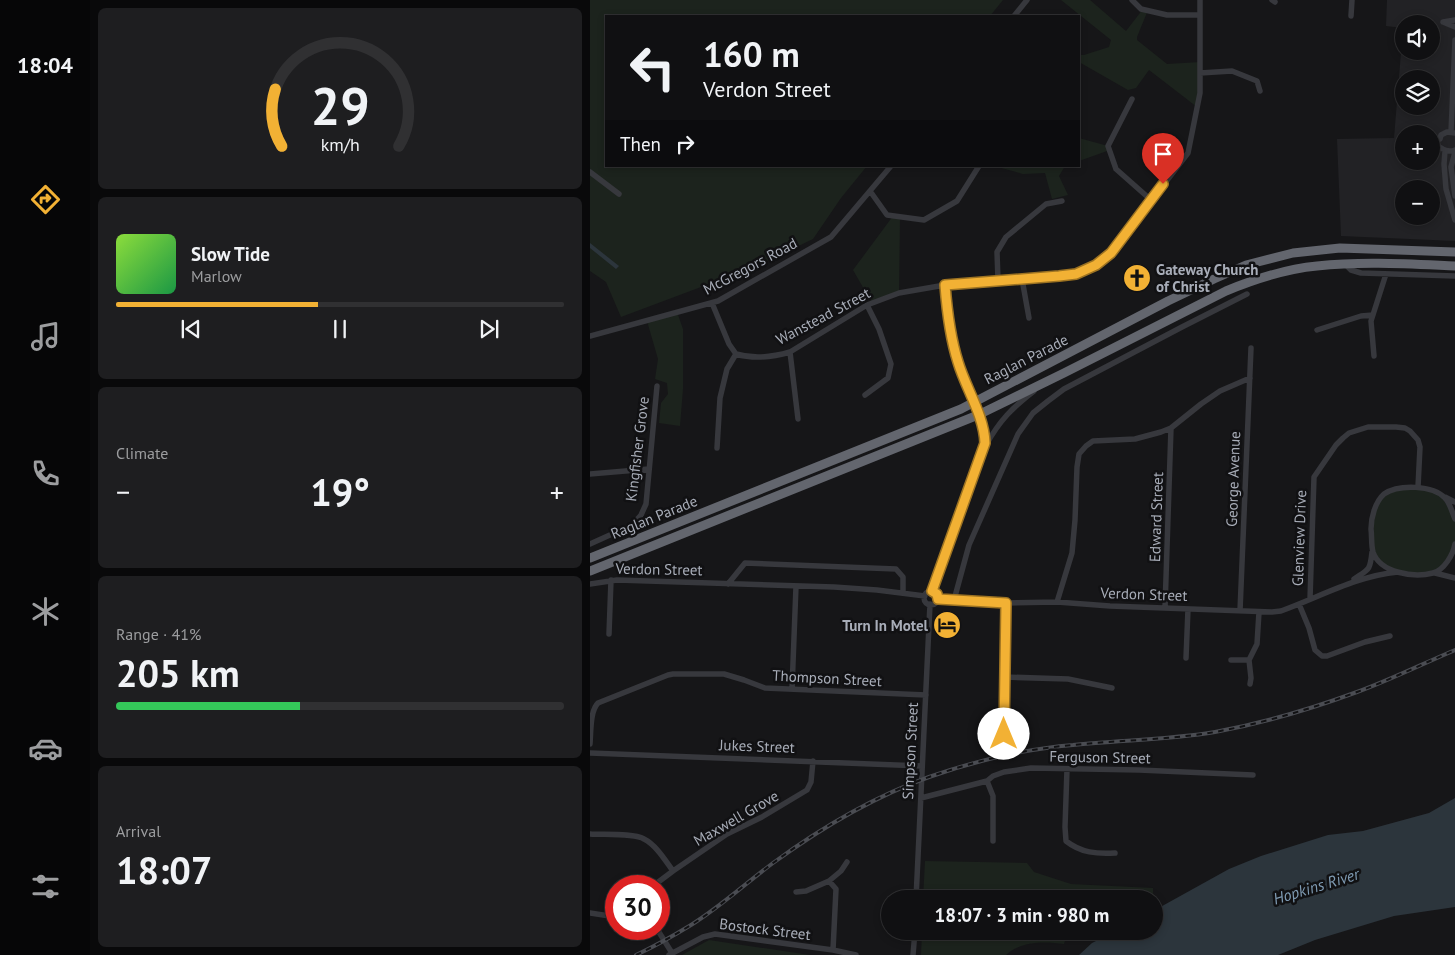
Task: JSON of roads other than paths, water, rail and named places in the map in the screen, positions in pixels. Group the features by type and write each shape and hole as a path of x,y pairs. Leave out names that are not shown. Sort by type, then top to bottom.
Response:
{"highway":[{"name":"Raglan Parade","path":"590,558 961,409 1168,302 1246,265 1293,253 1340,248 1455,252"},
{"name":"Raglan Parade","path":"590,571 978,415 1226,291 1264,277 1316,266 1345,263 1455,266"},
{"path":"1168,302 1176,316"}],"street":[{"path":"1017,15 1028,0"},
{"path":"1132,0 1141,9 1167,15 1200,15"},
{"name":"Wanstead Street","path":"736,354 747,357 778,356 790,352 867,305 899,293 945,285 1076,274 1096,265 1111,253 1188,153 1200,93 1200,0"},
{"path":"1351,16 1352,0"},
{"path":"1455,20 1443,22 1455,27"},
{"path":"1455,40 1453,133 1444,133 1440,138 1446,189 1455,220"},
{"path":"1200,73 1232,72 1257,81 1260,91"},
{"path":"1132,98 1108,146 1116,169 1151,200"},
{"path":"1442,148 1449,152 1455,151 1451,167 1455,196"},
{"name":"McGregors Road","path":"590,336 718,301 831,237 890,167"},
{"path":"870,192 887,215 924,220 957,201 978,167"},
{"path":"590,172 619,194"},
{"path":"998,280 998,252 1006,237 1046,204 1062,201"},
{"path":"1345,263 1351,270 1357,272 1455,276"},
{"path":"1374,356 1371,327 1386,274"},
{"path":"1022,279 1029,318"},
{"path":"932,591 937,594 938,599 935,604 926,602 925,596 928,592 932,591 985,443 985,434 964,380 953,343 945,285"},
{"path":"954,600 969,545 1018,434 1033,414 1064,389 1248,294"},
{"path":"712,302 729,344 736,354 727,369 720,398 717,448"},
{"path":"865,395 888,378 891,364 879,329 867,305"},
{"path":"1318,330 1361,316 1373,315"},
{"path":"1176,316 1182,327"},
{"name":"George Avenue","path":"1240,611 1251,348"},
{"path":"790,352 798,419"},
{"path":"983,451 1004,416 1034,391 1064,373"},
{"path":"1057,602 1072,553 1079,454 1093,441 1135,439 1171,428 1212,396 1229,386 1250,378"},
{"name":"Kingfisher Grove","path":"590,544 632,525 641,515 646,504 657,386"},
{"name":"Glenview Drive","path":"1310,599 1314,477 1342,438 1349,433 1368,426 1405,428 1410,431 1418,440 1420,447 1418,488"},
{"name":"Edward Street","path":"1165,608 1171,428"},
{"path":"590,474 649,469"},
{"path":"1398,572 1388,569 1372,551 1371,522 1375,508 1384,495 1399,487 1418,488 1433,490 1455,502"},
{"path":"1443,496 1455,519"},
{"path":"1435,573 1452,557 1455,544"},
{"name":"Verdon Street","path":"1344,586 1368,570 1371,566 1372,551"},
{"path":"728,584 745,563 896,568 903,577 903,593"},
{"name":"Verdon Street","path":"938,599 1006,603 1057,602 1259,612 1281,611 1365,578 1380,574 1398,572 1412,574 1435,573 1455,578"},
{"path":"609,634 610,580"},
{"name":"Verdon Street","path":"590,584 610,580 834,587 925,596"},
{"path":"792,689 796,586"},
{"path":"1004,734 1006,603"},
{"name":"Simpson Street","path":"916,890 930,604"},
{"path":"1299,604 1314,646 1318,654 1322,656 1390,636"},
{"path":"1186,658 1188,609"},
{"path":"1250,684 1249,660 1257,644 1259,612"},
{"path":"1230,660 1249,660"},
{"name":"Thompson Street","path":"590,744 592,711 598,703 668,675 692,673 724,674 765,688 926,695"},
{"path":"1004,677 1068,679 1112,688"},
{"name":"Jukes Street","path":"590,753 813,760 922,766"},
{"name":"Maxwell Grove","path":"668,875 727,834 762,817 807,790 811,782 813,760"},
{"name":"Ferguson Street","path":"921,798 988,781 993,776 1004,772 1032,768 1253,775"},
{"path":"1066,769 1066,841 1074,848 1093,854 1115,853"},
{"path":"988,781 992,796 993,841"},
{"path":"590,834 634,836 646,839 673,871"},
{"path":"796,892 806,891 829,881 847,862"},
{"path":"829,881 836,889 833,950"},
{"path":"590,913 605,915"},
{"name":"Bostock Street","path":"664,940 671,954 702,937 715,934 833,950 856,955"},
{"path":"914,940 914,955"}],"water":[{"path":"590,243 619,266 616,269 590,248"},
{"name":"Hopkins River","path":"1455,798 1455,907 1394,916 1315,940 1278,955 1079,955 1098,940 1163,940 1163,906 1229,869 1261,856 1328,835 1363,831 1429,813"}],"railway":[{"path":"636,955 702,918 773,863 848,814 888,794 929,777 982,761 1036,749 1197,735 1269,720 1357,692 1455,650"}],"place":[{"name":"Gateway Church of Christ","path":"1137,278"},
{"name":"Turn In Motel","path":"947,625"}]}
